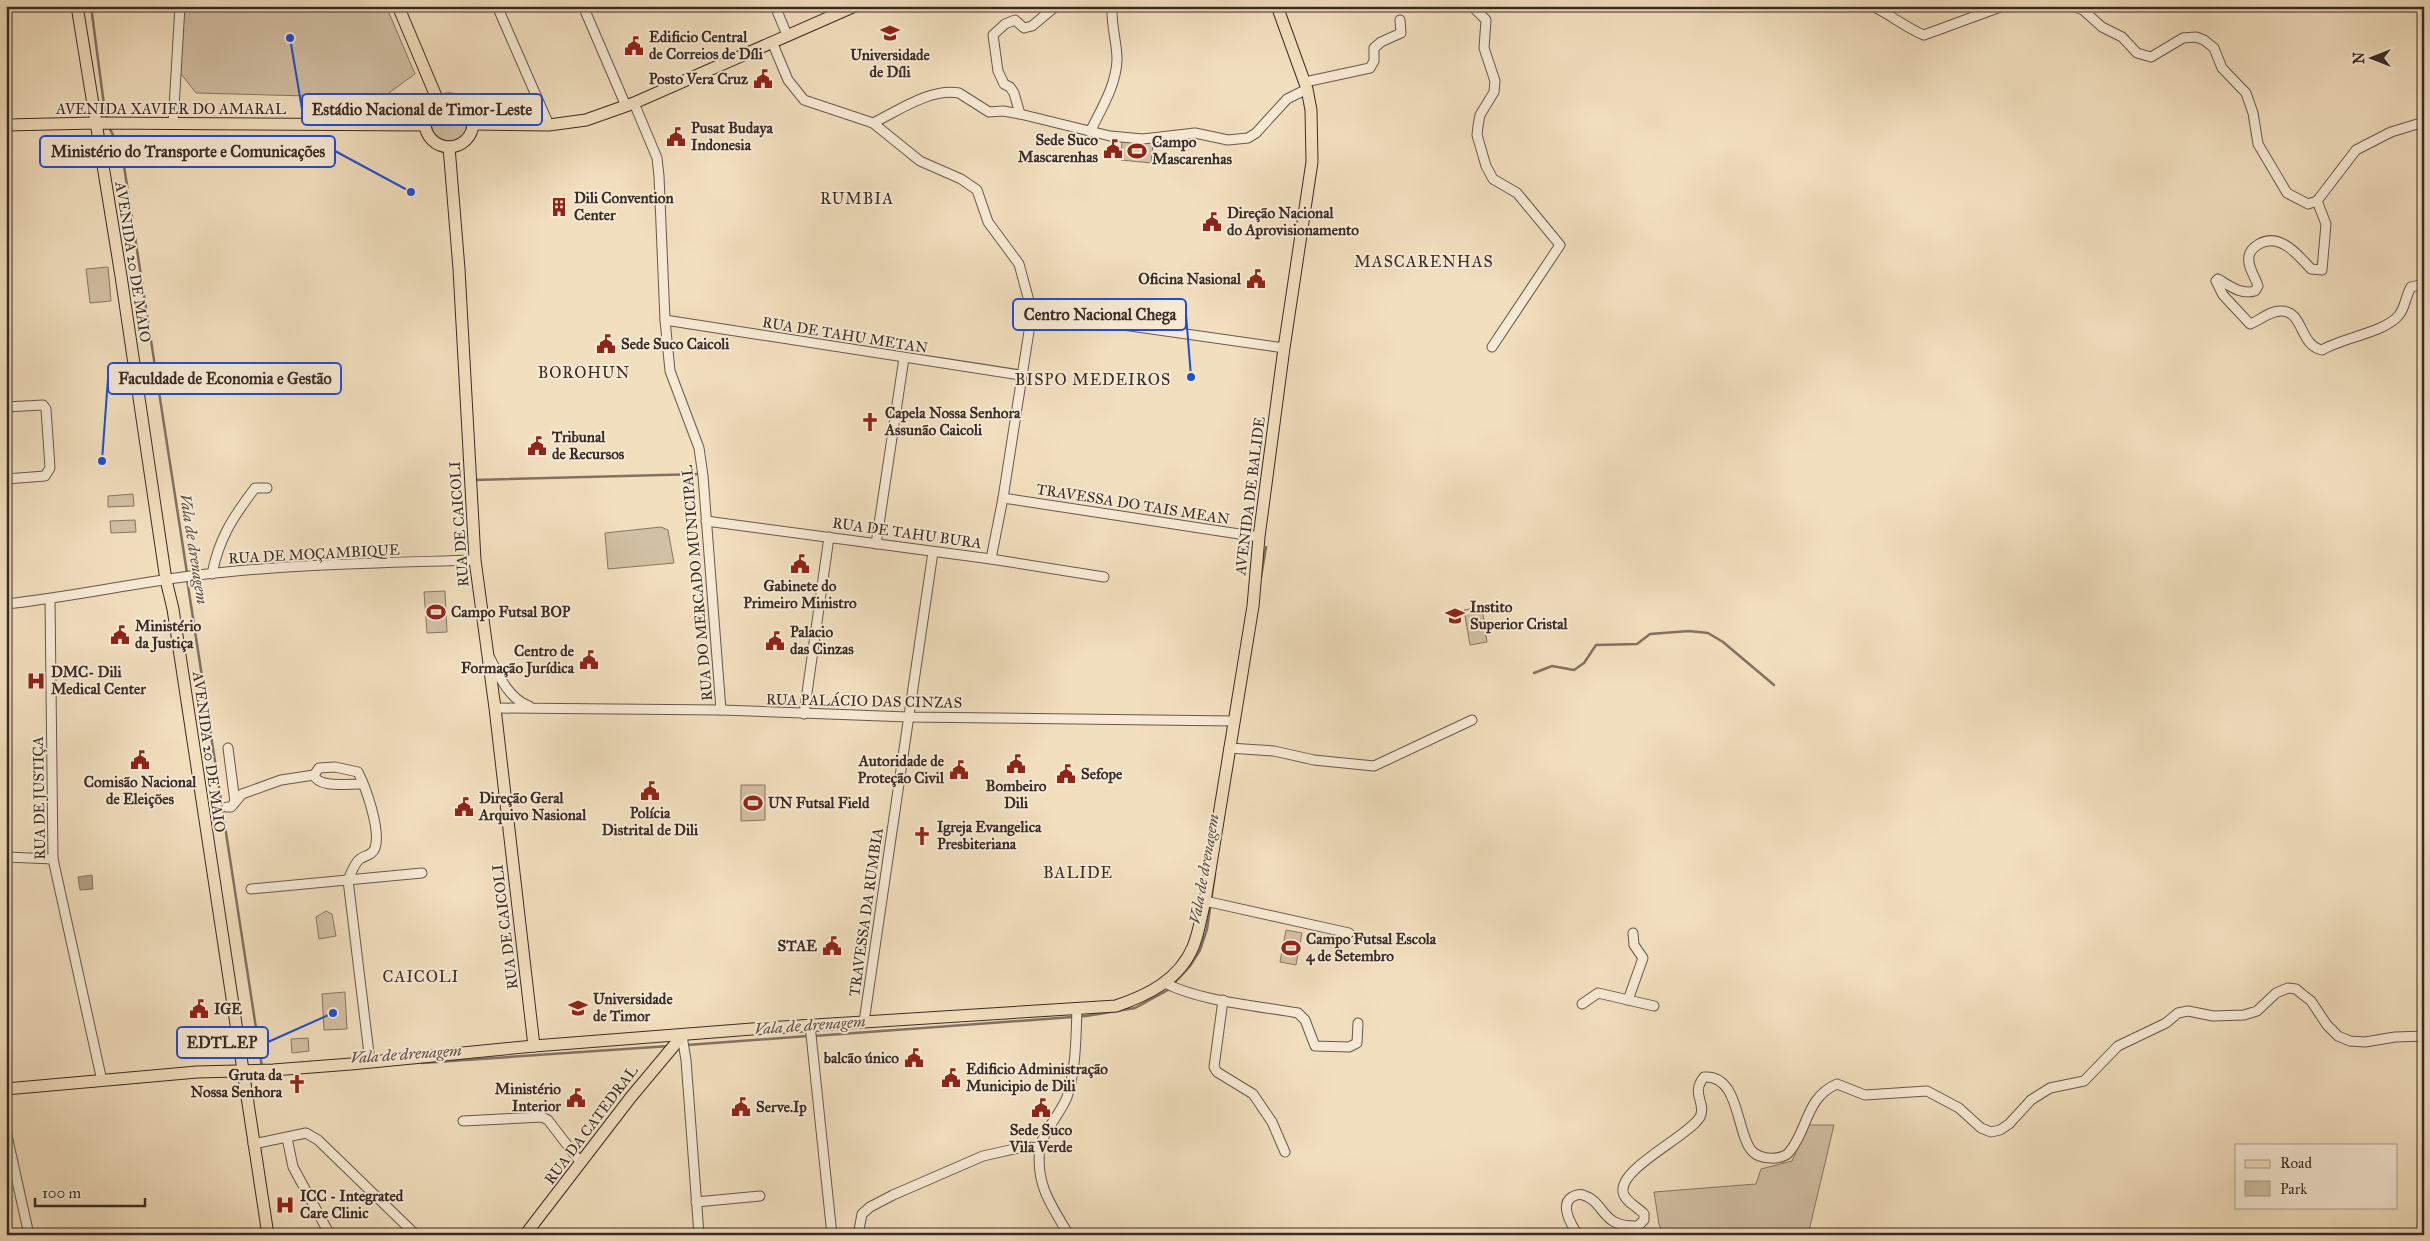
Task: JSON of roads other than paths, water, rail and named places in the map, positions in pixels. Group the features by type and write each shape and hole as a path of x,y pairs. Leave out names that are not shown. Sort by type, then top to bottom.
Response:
{"main road":[{"path":"398,6 438,101"},
{"path":"472,124 549,125 586,120 630,105 855,6"},
{"name":"AVENIDA DE BALIDE","path":"6,1089 197,1072 273,1070 534,1046 1116,1006 1146,996 1165,983 1175,974 1193,947 1205,902 1233,749 1233,721 1253,606 1259,537 1284,348 1312,162 1311,110 1306,86 1277,6"},
{"name":"AVENIDA 20 DE MAIO","path":"78,9 121,276 166,580 173,609 268,1235"},
{"path":"452,99 465,105 469,111 472,124 471,131 462,142 449,147 436,143 430,138 425,125 428,111 438,101 452,99"},
{"name":"AVENIDA XAVIER DO AMARAL","path":"6,125 115,123 425,125"},
{"name":"RUA DE CAICOLI","path":"449,147 459,269 475,560 495,708 534,1046"},
{"name":"RUA DA CATEDRAL","path":"526,1235 662,1057 682,1036"}],"street":[{"path":"173,124 180,6"},
{"path":"497,6 549,125"},
{"name":"RUA DO MERCADO MUNICIPAL","path":"583,6 657,158 665,320 670,371 699,448 721,710"},
{"path":"775,6 787,35"},
{"path":"1020,114 1014,93 1010,87 1004,84 998,71 992,35 1005,24 1015,20 1024,28 1032,26 1056,6"},
{"path":"1090,132 1116,75 1117,58 1111,25 1112,6"},
{"path":"1472,6 1486,20 1484,48 1495,81 1494,92 1480,115 1477,135 1486,166 1494,179 1517,194 1560,245 1492,347"},
{"path":"1872,6 1924,35 2003,6"},
{"path":"2073,6 2083,10 2102,27 2122,38 2137,53 2151,57 2183,38 2196,37 2204,40 2214,48 2222,68 2246,93 2253,113 2258,144 2287,193 2308,204 2317,201 2356,150 2391,132 2424,122"},
{"path":"873,123 931,95 948,92 959,93 988,112 1020,114 1090,132 1143,139 1195,133 1228,140 1248,138 1256,133 1287,100 1306,86 1370,68 1374,61 1374,48 1381,42 1401,33 1400,20"},
{"path":"772,42 788,80 804,100 873,123 920,161 961,180 977,190 988,222 1018,264 1032,312 1020,375 1003,498 991,559"},
{"path":"2317,201 2326,224 2322,270 2311,269 2291,248 2282,243 2264,242 2252,249 2249,254 2252,274 2258,286 2256,291 2241,291 2226,286 2218,279 2216,282 2223,294 2250,324 2269,313 2283,311 2293,315 2313,348 2322,350 2336,342 2388,325 2400,315 2411,287 2424,284"},
{"path":"1032,312 1284,348"},
{"name":"RUA DE TAHU METAN","path":"665,320 1020,375"},
{"path":"876,544 904,358"},
{"path":"6,407 43,405 46,409 50,468 45,476 6,479"},
{"path":"2424,487 2424,498"},
{"path":"212,574 217,549 232,518 255,488 267,488"},
{"name":"TRAVESSA DO TAIS MEAN","path":"1003,498 1259,537"},
{"name":"RUA DE TAHU BURA","path":"706,521 991,559 1104,577"},
{"path":"804,714 828,537"},
{"name":"TRAVESSA DA RUMBIA","path":"864,1022 933,552"},
{"name":"RUA DE MOÇAMBIQUE","path":"6,604 50,599 198,575 321,564 475,560"},
{"name":"RUA DE JUSTIÇA","path":"50,599 53,859 102,1081"},
{"path":"488,653 498,674 519,702 534,708"},
{"name":"RUA PALÁCIO DAS CINZAS","path":"495,708 721,710 908,717 1233,721"},
{"path":"1233,749 1274,751 1314,760 1374,766 1472,720"},
{"path":"228,748 235,802"},
{"path":"227,807 231,807 242,794 281,780 314,775 319,768 345,768 358,772 370,799 375,847 370,855 359,860 348,880 370,1062"},
{"path":"314,775 316,779 324,784 364,784"},
{"path":"6,857 53,859"},
{"path":"251,889 422,873"},
{"path":"1205,902 1350,933"},
{"path":"1628,1000 1644,958 1634,945 1633,933"},
{"path":"1165,983 1179,990 1223,1000 1298,1013 1305,1020 1315,1046 1349,1047 1357,1043 1358,1023"},
{"path":"1578,1235 1567,1214 1566,1204 1575,1195 1582,1194 1588,1197 1610,1220 1619,1225 1638,1226 1644,1220 1644,1214 1623,1193 1624,1184 1627,1178 1698,1119 1701,1108 1697,1090 1704,1077 1709,1076 1723,1082 1739,1113 1748,1146 1753,1153 1761,1157 1771,1158 1786,1156 1791,1150 1806,1117 1818,1097 1827,1088 1837,1084 1865,1095 1927,1091 1959,1108 1981,1128 1991,1132 2000,1130 2038,1096 2050,1088 2084,1081 2118,1046 2166,1023 2178,1014 2188,1011 2225,1017 2252,1013 2262,1007 2276,993 2288,988 2296,989 2311,1001 2333,1030 2350,1041 2365,1042 2395,1037 2424,1036"},
{"path":"1582,1004 1598,993 1654,1006"},
{"path":"1223,1000 1224,1008 1214,1067 1217,1072 1253,1094 1272,1122 1285,1152"},
{"path":"1070,1235 1045,1194 1039,1175 1040,1147 1067,1097 1072,1075 1077,1009"},
{"path":"810,1026 811,1051 832,1235"},
{"path":"682,1036 686,1060 699,1235"},
{"path":"463,1121 542,1117 548,1120 581,1163"},
{"path":"6,1131 29,1235"},
{"path":"253,1144 306,1133 318,1140 416,1235"},
{"path":"287,1138 292,1167 330,1235"},
{"path":"858,1235 862,1214 870,1207 893,1195 983,1156 1019,1148 1040,1147"},
{"path":"696,1202 760,1196"}],"waterway":[{"name":"Vala de drenagem","path":"91,6 107,119"},
{"name":"Vala de drenagem","path":"109,127 122,153 187,573"},
{"path":"474,480 701,474"},
{"name":"Vala de drenagem","path":"1261,577 1266,547"},
{"name":"Vala de drenagem","path":"187,579 262,1067"},
{"path":"1534,673 1552,666 1574,670 1584,663 1596,645 1637,644 1650,634 1689,631 1708,633 1723,642 1774,685"},
{"name":"Vala de drenagem","path":"814,1036 1086,1016 1135,1008 1168,990 1190,966 1200,950 1207,929 1215,874"},
{"name":"Vala de drenagem","path":"687,1045 808,1036"},
{"name":"Vala de drenagem","path":"422,1063 669,1046"}],"place":[{"name":"Universidade de Díli","path":"890,33"},
{"name":"Estádio Nacional de Timor-Leste","path":"290,38"},
{"name":"Edificio Central de Correios de Díli","path":"634,46"},
{"name":"Posto Vera Cruz","path":"763,79"},
{"name":"Pusat Budaya Indonesia","path":"676,137"},
{"name":"Sede Suco Mascarenhas","path":"1113,149"},
{"name":"Campo Mascarenhas","path":"1137,151"},
{"name":"Ministério do Transporte e Comunicações","path":"411,192"},
{"name":"Dili Convention Center","path":"559,207"},
{"name":"Direção Nacional do Aprovisionamento","path":"1212,222"},
{"name":"Oficina Nasional","path":"1256,279"},
{"name":"Sede Suco Caicoli","path":"606,344"},
{"name":"Centro Nacional Chega","path":"1191,377"},
{"name":"Capela Nossa Senhora Assunão Caicoli","path":"870,422"},
{"name":"Tribunal de Recursos","path":"537,446"},
{"name":"Faculdade de Economia e Gestão","path":"102,461"},
{"name":"Gabinete do Primeiro Ministro","path":"800,564"},
{"name":"Campo Futsal BOP","path":"436,612"},
{"name":"Instito Superior Cristal","path":"1455,616"},
{"name":"Ministério da Justiça","path":"120,635"},
{"name":"Palacio das Cinzas","path":"775,641"},
{"name":"Centro de Formação Jurídica","path":"589,660"},
{"name":"DMC- Dili Medical Center","path":"36,681"},
{"name":"Comisão Nacional de Eleições","path":"140,760"},
{"name":"Bombeiro Dili","path":"1016,764"},
{"name":"Autoridade de Proteção Civil","path":"959,770"},
{"name":"Sefope","path":"1066,774"},
{"name":"Polícia Distrital de Dili","path":"650,791"},
{"name":"UN Futsal Field","path":"753,803"},
{"name":"Direção Geral Arquivo Nasional","path":"464,807"},
{"name":"Igreja Evangelica Presbiteriana","path":"922,836"},
{"name":"STAE","path":"832,946"},
{"name":"Campo Futsal Escola 4 de Setembro","path":"1291,948"},
{"name":"Universidade de Timor","path":"578,1008"},
{"name":"IGE","path":"199,1009"},
{"name":"EDTL.EP","path":"333,1013"},
{"name":"balcão único","path":"914,1058"},
{"name":"Edificio Administração Municipio de Dili","path":"951,1078"},
{"name":"Gruta da Nossa Senhora","path":"297,1084"},
{"name":"Ministério Interior","path":"576,1098"},
{"name":"Serve.Ip","path":"741,1107"},
{"name":"Sede Suco Vila Verde","path":"1041,1108"},
{"name":"ICC - Integrated Care Clinic","path":"285,1205"}],"district":[{"name":"RUMBIA","path":"857,198"},
{"name":"MASCARENHAS","path":"1424,261"},
{"name":"BOROHUN","path":"584,372"},
{"name":"BISPO MEDEIROS","path":"1093,379"},
{"name":"BALIDE","path":"1078,872"},
{"name":"CAICOLI","path":"421,976"}]}
